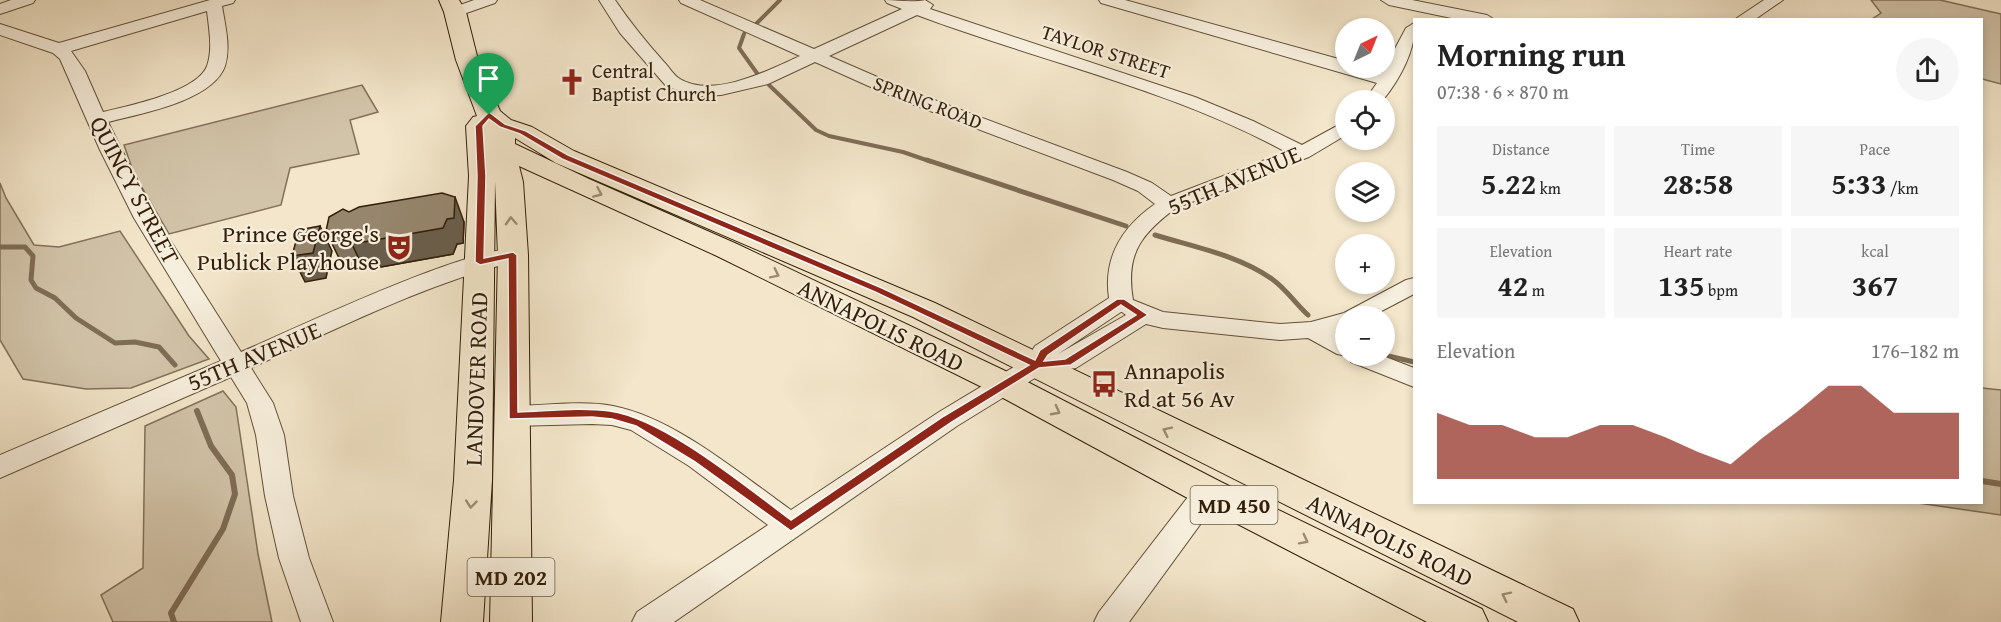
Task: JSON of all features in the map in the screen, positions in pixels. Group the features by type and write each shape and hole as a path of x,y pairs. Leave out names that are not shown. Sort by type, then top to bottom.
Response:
{"main road":[{"path":"452,6 467,60 493,132"},
{"name":"ANNAPOLIS ROAD","path":"493,132 545,168 727,250 1004,384 1208,492 1467,622"},
{"name":"ANNAPOLIS ROAD","path":"493,132 523,132 565,157 915,306 1558,622"},
{"name":"LANDOVER ROAD","path":"462,622 473,480 496,258 509,182 493,132"},
{"name":"LANDOVER ROAD","path":"493,132 496,258 512,416 511,622"},
{"path":"509,182 524,174 545,168"}],"street":[{"path":"0,9 27,0"},
{"path":"452,6 489,0"},
{"path":"608,0 626,29 673,83 687,89 721,90 762,81 936,0"},
{"name":"SPRING ROAD","path":"687,0 899,93 1146,187 1169,204"},
{"name":"TAYLOR STREET","path":"893,0 1205,108 1251,126 1302,153"},
{"path":"1107,0 1335,64"},
{"path":"1389,0 1476,18"},
{"path":"1745,18 1775,0"},
{"path":"0,29 59,49 221,2 216,63 210,77 180,94 98,119"},
{"path":"1380,90 1413,30"},
{"name":"QUINCY STREET","path":"59,49 76,71 110,150 145,218 260,403 270,435 279,496 294,558 317,622"},
{"path":"1381,78 1387,80"},
{"name":"55TH AVENUE","path":"1121,301 1118,270 1131,237 1152,215 1169,204 1302,153 1335,133"},
{"name":"55TH AVENUE","path":"0,467 420,284 496,258"},
{"path":"1373,306 1413,286"},
{"path":"1037,365 1044,352 1121,301 1143,315 1251,330 1296,333 1335,324"},
{"path":"648,622 948,419 1004,384 1037,365 1067,362 1143,315"},
{"path":"1312,330 1335,342"},
{"path":"1385,366 1413,378"},
{"path":"512,416 612,415 640,423 699,459 791,526"},
{"path":"1110,622 1208,492"}],"shaded area":[{"path":"1871,0 1940,0 2001,14 2001,84 1983,79 1983,18 1874,18 1881,13"},
{"path":"362,85 378,112 350,120 359,154 290,168 281,205 169,234 134,174 124,145"},
{"path":"0,183 6,198 34,245 59,247 120,231 189,336 209,359 131,388 86,389 23,379 0,340"},
{"path":"1983,388 2001,390 2001,515 1925,504 1983,504"},
{"path":"223,391 236,407 258,554 272,622 113,622 101,595 143,568 145,426"}],"building":[{"path":"442,193 455,197 454,218 447,219 443,228 352,244 335,240 326,231 329,217 343,209 349,212 359,207"},
{"path":"320,226 313,253 292,256 299,230"}],"waterway":[{"path":"756,24 780,0"},
{"path":"744,34 739,48 759,76"},
{"path":"769,85 816,130 829,136 903,152 932,162"},
{"path":"927,160 1126,226"},
{"path":"1155,235 1215,252 1259,271 1277,283 1308,315"},
{"path":"0,247 25,247 33,256 31,280 36,288 55,298 76,318 115,343 135,342 159,347 175,365"},
{"path":"1395,358 1413,362"},
{"path":"174,622 171,613 223,529 235,494 232,475 211,446 197,411"},
{"path":"1983,481 2001,484"}],"place":[{"name":"Central Baptist Church","path":"572,82"},
{"name":"Prince George's Publick Playhouse","path":"399,247"},
{"name":"Annapolis Rd at 56 Av","path":"1104,384"}],"route":[{"path":"489,115 479,126 482,176 480,262 513,255 512,416 612,415 640,423 699,459 791,526 948,419 1037,365 1044,352 1121,301 1143,315 1067,362 1037,365 879,290 565,157 523,132 502,125 489,115"}]}
